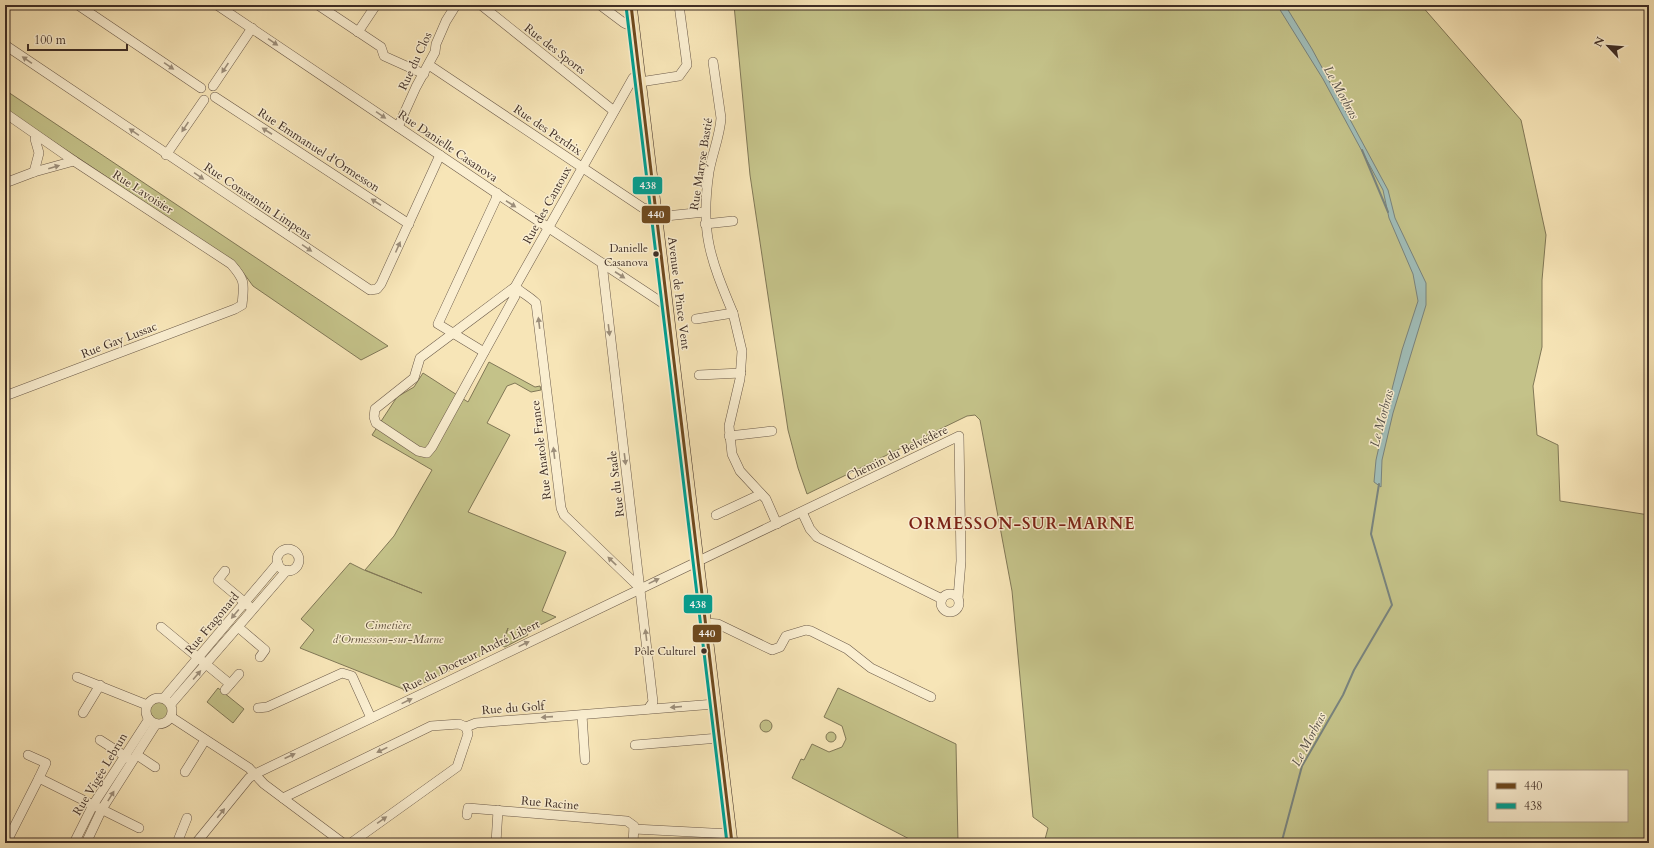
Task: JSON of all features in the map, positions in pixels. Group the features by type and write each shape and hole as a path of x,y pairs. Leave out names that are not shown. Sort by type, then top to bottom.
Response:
{"main road":[{"name":"Avenue de Pince Vent","path":"631,5 731,838"}],"street":[{"path":"78,5 201,88"},
{"name":"Rue Danielle Casanova","path":"217,5 548,228 664,304 667,304"},
{"path":"358,32 376,5"},
{"name":"Rue du Clos","path":"398,127 416,87 429,65 435,52 436,44 456,5"},
{"name":"Rue des Sports","path":"481,5 614,111"},
{"path":"600,5 624,23 634,28"},
{"path":"640,79 679,76 687,65 679,5"},
{"path":"322,6 381,47 384,56 424,74"},
{"path":"213,86 252,28"},
{"name":"Rue Constantin Limpens","path":"5,45 166,155 370,290 377,289 381,284 440,155"},
{"name":"Rue Maryse Bastié","path":"713,62 719,99 720,127 710,167 705,224 714,267 733,314 742,351 741,373 729,426 729,436 732,454 740,471 766,499 776,524"},
{"name":"Rue des Perdrix","path":"429,65 643,208 655,214"},
{"name":"Rue des Cantoux","path":"515,287 633,78 640,79"},
{"path":"207,84 213,86 216,90 215,97 209,101 204,100 200,96 201,88 207,84"},
{"name":"Rue Emmanuel d'Ormesson","path":"215,97 409,224"},
{"path":"166,155 204,100"},
{"name":"Rue Lavoisier","path":"5,113 74,161 231,264 242,276 242,305"},
{"path":"34,172 39,153 35,139"},
{"path":"5,183 34,172 74,161"},
{"path":"484,352 438,324 496,199 497,193"},
{"path":"655,214 705,212"},
{"path":"705,224 735,221"},
{"name":"Rue du Stade","path":"602,263 653,702"},
{"path":"515,287 515,296 432,447 427,453 418,451 376,423 374,417 375,409 414,378 420,358 515,287"},
{"name":"Rue Anatole France","path":"515,287 523,294 528,295 536,303 561,508 564,515 640,588"},
{"name":"Rue Gay Lussac","path":"5,396 242,305"},
{"path":"696,319 733,314"},
{"path":"699,375 741,373"},
{"path":"729,436 772,432"},
{"name":"Chemin du Belvédère","path":"698,560 802,512 959,436 961,561 958,598"},
{"path":"716,515 761,494"},
{"path":"802,512 810,529 818,537 942,599"},
{"name":"Rue Fragonard","path":"284,549 292,550 296,553 298,557 298,564 292,570 287,570 206,663 167,701 197,658 278,563 279,554 284,549"},
{"name":"Rue du Docteur André Libert","path":"196,843 249,778 255,774 698,560"},
{"path":"278,563 287,570"},
{"path":"225,571 218,580 253,610"},
{"path":"950,594 958,598 959,605 954,611 948,612 943,609 942,599 950,594"},
{"path":"706,623 718,624 772,650 780,647 786,636 806,630 811,631 847,648 871,668 931,697"},
{"path":"161,627 197,658 206,663 227,687 239,674"},
{"path":"238,627 265,650 260,657"},
{"path":"258,708 268,707 342,673 352,676 371,718"},
{"path":"77,677 147,705"},
{"path":"83,714 100,685"},
{"path":"160,698 167,701 172,708 171,717 165,723 152,721 146,712 147,705 152,700 160,698"},
{"path":"648,709 653,702 661,708"},
{"name":"Rue du Golf","path":"283,798 431,726 459,724 466,727 476,723 715,704"},
{"path":"582,715 586,760"},
{"path":"171,717 222,750 255,774 264,784 343,843"},
{"name":"Rue Vigée Lebrun","path":"74,843 93,805 125,756 152,721"},
{"name":"Rue Vigée Lebrun","path":"86,843 102,809 135,758 152,721"},
{"path":"350,843 457,767 468,734 466,727"},
{"path":"635,745 719,738"},
{"path":"100,740 125,756 135,758 155,767"},
{"path":"185,772 205,740"},
{"path":"6,843 46,763 28,755"},
{"path":"39,778 139,828"},
{"name":"Rue Racine","path":"466,815 468,808 627,821 632,824 634,829 731,838"},
{"path":"496,843 498,810"},
{"path":"177,843 187,818"},
{"path":"633,843 634,829"}],"green space":[{"path":"734,5 1421,5 1521,120 1546,235 1542,280 1542,347 1533,386 1537,435 1558,445 1560,501 1649,515 1649,843 1044,843 1048,828 1033,817 1012,591 980,420 975,415 967,416 807,494 798,468 788,430 750,175"},
{"path":"5,90 388,346 361,360 253,286 237,264 5,109"},
{"name":"Cimetière d'Ormesson-sur-Marne","path":"489,362 535,387 540,386 541,390 531,392 515,383 507,386 487,423 510,435 468,512 566,552 542,611 556,617 526,632 528,635 505,647 502,646 508,628 501,646 405,692 403,689 300,648 314,630 301,619 350,563 364,570 422,593 365,570 394,536 432,470 372,435 397,397 414,387 423,373 468,402"},
{"path":"218,688 244,709 233,723 207,702"},
{"path":"838,688 956,744 958,843 917,843 792,778 801,759 804,760 812,744 829,752 842,747 846,739 842,726 824,717"},
{"path":"160,700 167,703 170,710 167,717 160,720 153,717 150,710 153,703"},
{"path":"764,720 768,720 772,726 768,732 764,732 760,728 760,724"},
{"path":"829,732 833,732 836,737 833,742 829,742 826,739 826,735"}],"water":[{"path":"1277,5 1285,5 1312,49 1388,190 1395,218 1426,283 1426,305 1393,413 1382,460 1381,487 1374,482 1376,460 1402,350 1418,301 1413,274 1389,218 1383,190 1323,79"}],"waterway":[{"name":"Le Morbras","path":"1362,150 1388,212"},
{"name":"Le Morbras","path":"1280,843 1283,837 1302,766 1343,695 1354,670 1392,605 1371,534 1379,484"}],"transit line":[{"name":"440","path":"631,5 732,843"},
{"name":"438","path":"626,6 727,843"}],"place":[{"name":"Danielle Casanova","path":"656,254"},
{"name":"Pôle Culturel","path":"704,651"}],"district":[{"name":"ORMESSON-SUR-MARNE","path":"1022,523"}]}
